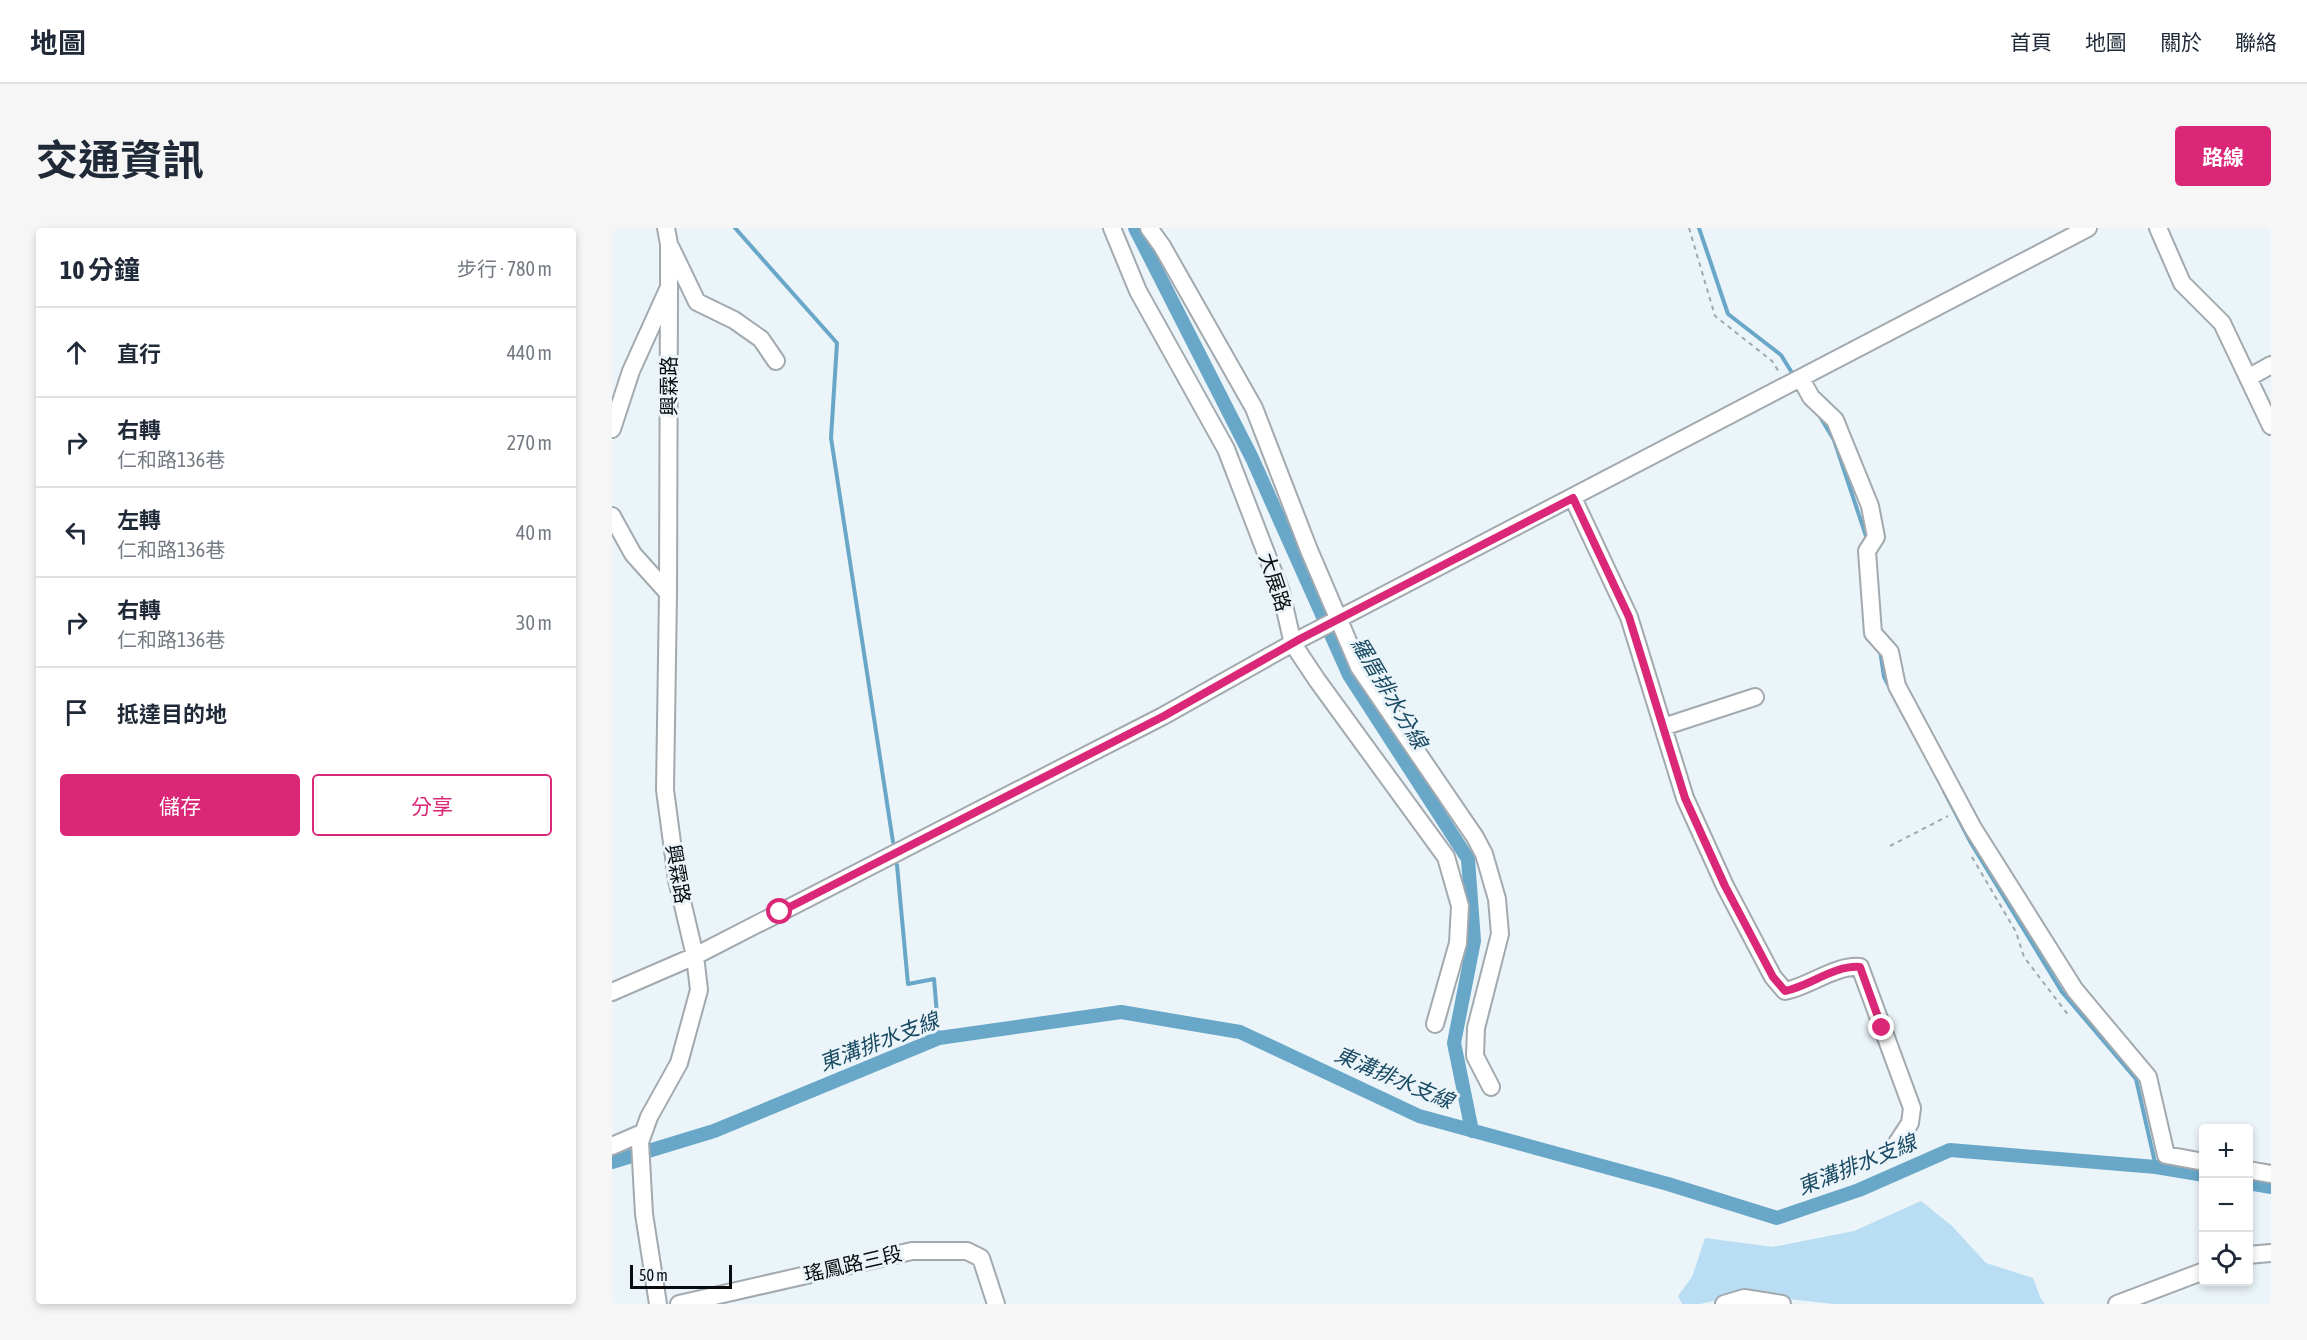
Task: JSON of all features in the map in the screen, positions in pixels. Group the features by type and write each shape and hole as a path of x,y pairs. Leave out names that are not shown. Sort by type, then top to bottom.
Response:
{"street":[{"name":"大展路","path":"1112,228 1138,291 1226,449 1281,592 1297,641 1317,680 1446,857 1460,906 1458,943 1435,1023"},
{"path":"1149,228 1254,408 1338,620 1359,667 1475,837 1484,854 1497,899 1500,934 1476,1028 1475,1056 1491,1087"},
{"path":"612,992 695,956 1164,716 1297,641 2088,228"},
{"path":"2158,228 2182,284 2222,323 2271,426"},
{"path":"668,236 697,302 734,320 761,339 776,361"},
{"name":"興霖路","path":"641,1137 679,1063 699,990 695,956 677,880 665,790 668,593 668,236"},
{"name":"興霖路","path":"612,429 631,371 669,287"},
{"path":"2248,378 2271,365"},
{"path":"1794,382 1835,420 1870,506 1876,537 1867,551 1873,633 1890,652 1897,686 1973,828 2075,990 2148,1077 2166,1155 2199,1161"},
{"path":"1573,498 1629,617 1685,798 1725,886 1773,977 1785,991 1799,988 1848,966 1860,967 1912,1108 1910,1123 1895,1146"},
{"path":"612,516 633,554 668,593"},
{"path":"1663,727 1755,697"},
{"path":"612,1146 641,1137 644,1214 658,1304"},
{"path":"2253,1171 2271,1174"},
{"name":"瑤鳳路三段","path":"679,1304 912,1251 967,1251 981,1258 996,1304"},
{"path":"2253,1255 2271,1253"},
{"path":"2117,1304 2199,1273"},
{"path":"1724,1304 1744,1298 1782,1304"}],"path":[{"path":"1689,228 1715,316 1772,361 1794,382"},
{"path":"1890,846 1948,816 1953,824"},
{"path":"1970,853 2016,932 2024,957 2069,1016"}],"shaded area":[{"path":"1921,1201 1952,1226 1986,1263 2033,1278 2045,1304 1833,1304 1744,1294 1700,1304 1682,1304 1678,1296 1692,1277 1705,1238 1773,1247 1854,1231"}],"waterway":[{"path":"735,228 837,343 831,438 893,842"},
{"name":"羅厝排水分線","path":"1135,228 1252,458 1349,675 1468,859 1474,941 1454,1043 1472,1131"},
{"path":"1699,228 1728,314 1781,355 1794,376"},
{"path":"1819,415 1834,440 1868,542"},
{"path":"1880,650 1884,677 1890,688"},
{"path":"1944,791 1971,843 2062,992 2136,1079 2156,1167"},
{"path":"897,865 908,984 934,979 939,1038"},
{"name":"東溝排水支線","path":"612,1162 714,1131 939,1038 1121,1012 1240,1032 1419,1116 1668,1184 1777,1218 1859,1190 1950,1150 2156,1167 2199,1174"},
{"name":"東溝排水支線","path":"2253,1184 2271,1187"}],"route":[{"path":"780,912 1164,716 1300,639 1573,498 1629,617 1685,798 1725,886 1773,977 1785,991 1799,988 1848,966 1860,967 1882,1028"}]}
